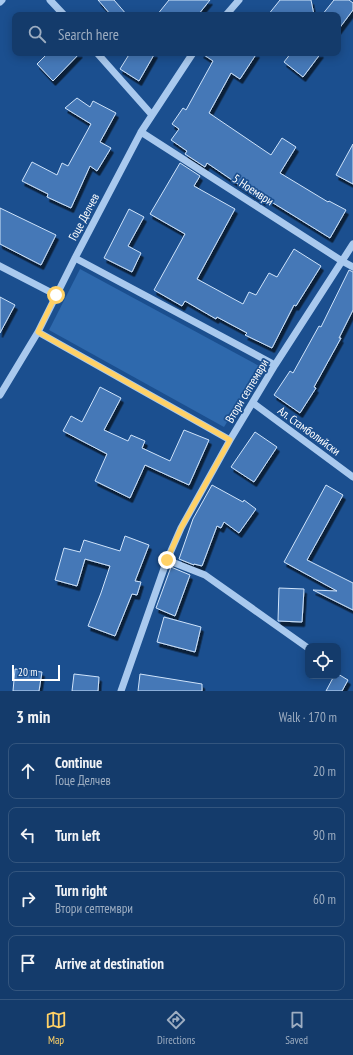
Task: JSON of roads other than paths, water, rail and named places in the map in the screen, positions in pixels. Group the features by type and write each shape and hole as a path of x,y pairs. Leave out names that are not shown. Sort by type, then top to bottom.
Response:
{"street":[{"path":"50,0 61,12"},
{"path":"229,12 239,0"},
{"path":"100,56 152,115"},
{"name":"Гоце Делчев","path":"0,395 38,332 141,132 191,56"},
{"name":"5 Ноември","path":"141,132 353,267"},
{"name":"Втори септември","path":"121,691 167,560 181,528 230,440 353,244"},
{"path":"75,258 276,365"},
{"path":"0,266 56,295"},
{"path":"38,332 230,440"},
{"name":"Ал. Стамболийски","path":"253,403 353,477"},
{"path":"167,560 205,575 305,646"}]}
